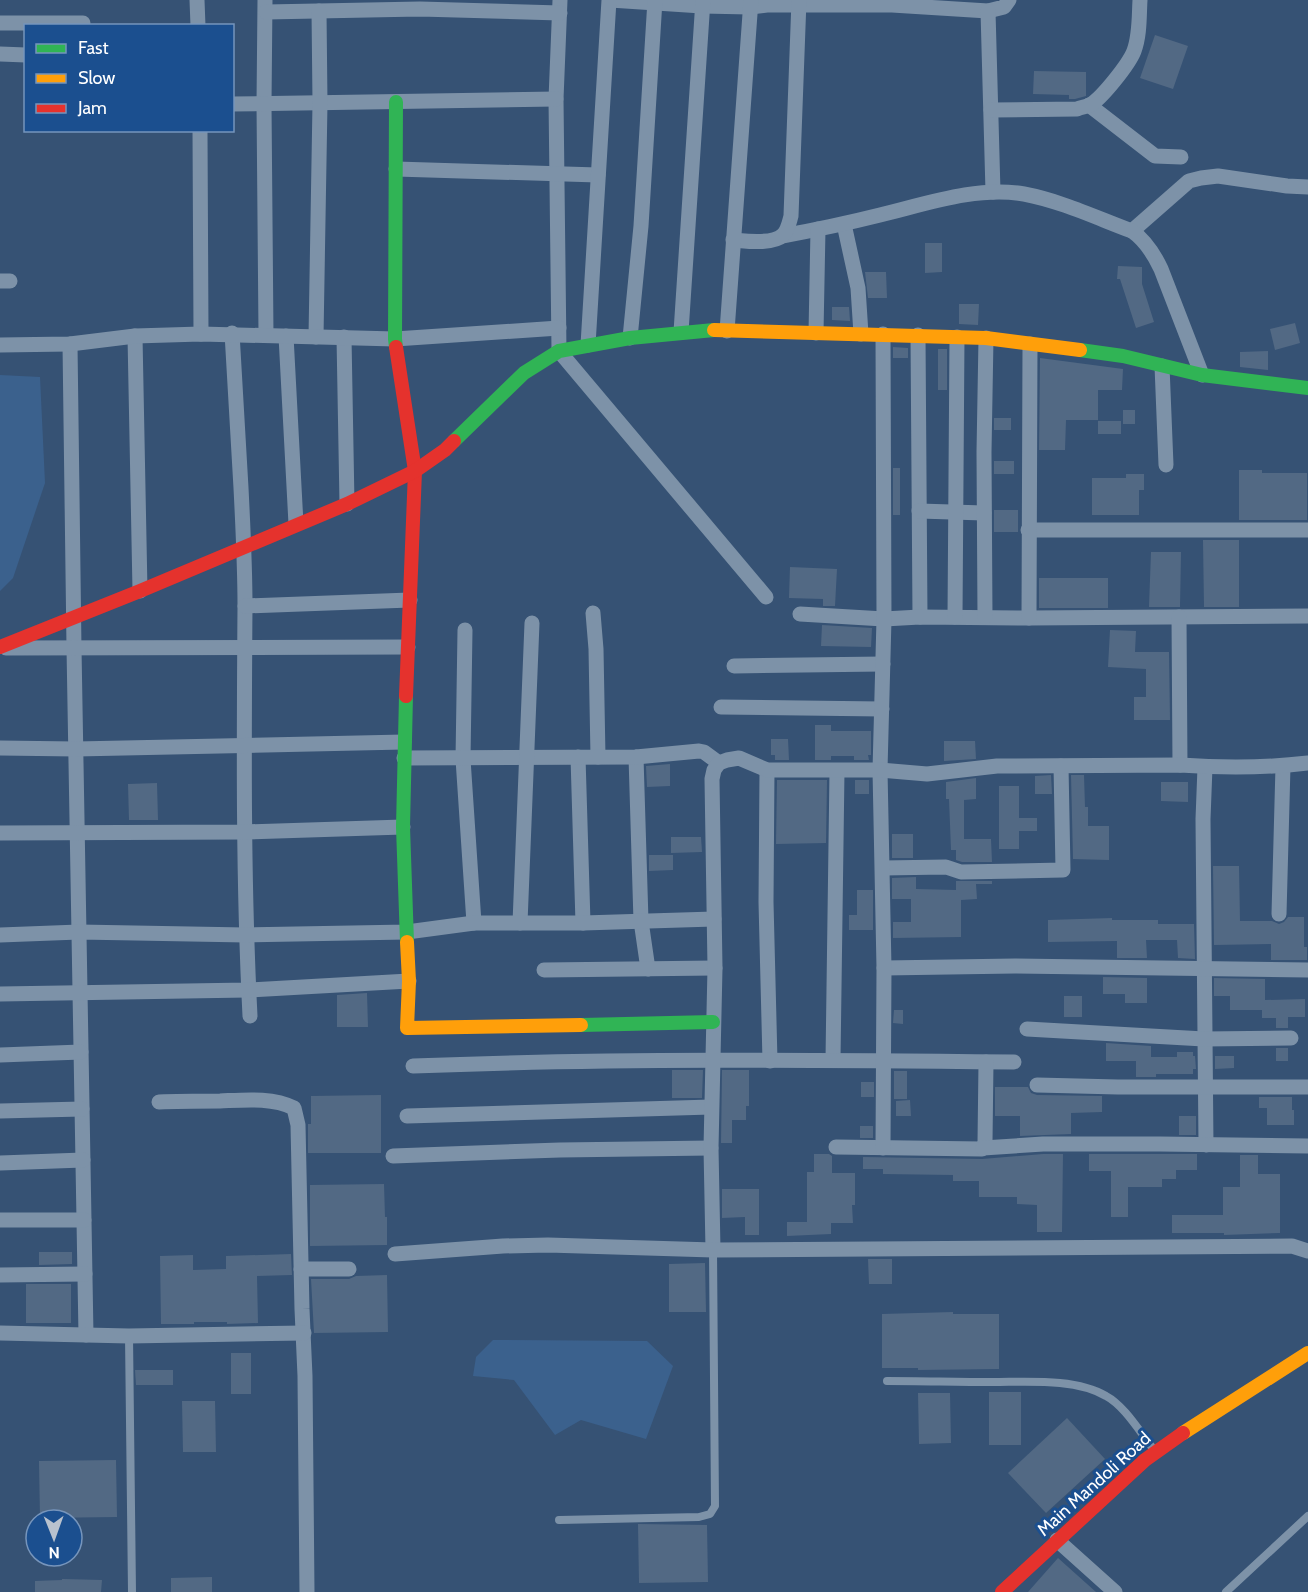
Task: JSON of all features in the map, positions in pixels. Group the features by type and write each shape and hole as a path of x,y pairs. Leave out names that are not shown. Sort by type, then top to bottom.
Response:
{"street":[{"path":"197,0 198,24"},
{"path":"588,345 610,0 703,3 936,4 988,11 1004,7 1009,0"},
{"path":"991,110 1070,109 1089,105 1100,98 1127,64 1134,50 1140,0"},
{"path":"630,338 641,226 655,1"},
{"path":"681,332 703,3"},
{"path":"727,331 751,3"},
{"path":"782,236 791,216 799,3"},
{"path":"266,335 264,104 266,6 319,11 560,6 556,99 559,351 766,597"},
{"path":"316,337 320,103 319,11"},
{"path":"988,11 993,192"},
{"path":"0,23 83,23"},
{"path":"0,54 24,55"},
{"path":"234,104 556,99"},
{"path":"396,102 395,339 415,471 404,742 403,827 409,981 407,1028 713,1022"},
{"path":"1089,105 1155,156 1182,157"},
{"path":"200,132 201,334"},
{"path":"396,169 598,175"},
{"path":"1132,231 1189,181 1218,176 1308,187"},
{"path":"733,240 755,242 773,240 782,236 844,224 963,195 993,192 1023,194 1048,200 1132,231 1142,238 1161,269 1202,375"},
{"path":"844,224 858,288 861,334"},
{"path":"816,333 818,229"},
{"path":"0,345 70,344 135,336 232,333 395,339 558,328"},
{"path":"0,648 244,548 347,504 415,471 445,450 524,374 559,351 588,345 630,338 711,330 986,338 1123,356 1202,375 1308,388"},
{"path":"232,333 244,548 244,832 250,1016"},
{"path":"883,334 884,620 880,770 885,968 883,1148"},
{"path":"918,335 920,617"},
{"path":"135,336 140,591"},
{"path":"286,336 296,524"},
{"path":"344,337 347,504"},
{"path":"955,617 957,337"},
{"path":"985,617 986,338"},
{"path":"70,344 86,1335"},
{"path":"1029,618 1030,344"},
{"path":"1162,366 1166,465"},
{"path":"919,511 984,513"},
{"path":"1028,530 1308,530"},
{"path":"245,606 410,600"},
{"path":"593,613 598,757"},
{"path":"800,614 884,620 920,617 1308,616"},
{"path":"1179,617 1180,765"},
{"path":"520,923 532,623"},
{"path":"465,630 463,759 474,923"},
{"path":"0,648 408,647"},
{"path":"734,666 883,664"},
{"path":"721,708 882,709"},
{"path":"0,748 76,749 404,742"},
{"path":"404,758 636,758 699,751 719,763"},
{"path":"578,758 584,923"},
{"path":"636,758 640,921 648,969"},
{"path":"713,1250 711,1107 715,968 712,779 719,763 727,759 740,758 767,770 880,770 927,774 997,766 1180,765 1205,767 1283,766 1308,763"},
{"path":"883,868 946,867 961,872 1063,870 1061,766"},
{"path":"1279,914 1283,766"},
{"path":"1205,767 1203,969 1206,1145"},
{"path":"767,770 766,902 770,1061"},
{"path":"833,1060 837,771"},
{"path":"0,833 244,832 403,827"},
{"path":"0,935 79,932 246,935 407,932 474,923 584,923 714,918"},
{"path":"885,968 1015,966 1308,970"},
{"path":"544,970 715,968"},
{"path":"0,994 248,990 409,981"},
{"path":"1027,1029 1204,1039 1291,1038"},
{"path":"0,1055 81,1052"},
{"path":"412,1066 612,1061 1014,1062"},
{"path":"983,1148 986,1062"},
{"path":"1037,1085 1308,1087"},
{"path":"159,1102 252,1100 287,1104 294,1108 298,1125 304,1333 307,1592"},
{"path":"407,1116 711,1107"},
{"path":"0,1111 82,1109"},
{"path":"836,1147 978,1150 1043,1144 1308,1146"},
{"path":"393,1156 711,1148"},
{"path":"0,1163 82,1160"},
{"path":"0,1220 84,1220"},
{"path":"395,1254 548,1245 713,1250 1292,1246 1308,1251"},
{"path":"301,1269 349,1269"},
{"path":"0,1275 84,1274"},
{"path":"0,1334 129,1336 304,1333"},
{"name":"Main Mandoli Road","path":"1002,1592 1156,1452 1308,1353"},
{"path":"1057,1540 1115,1592"}],"lane":[{"path":"559,1520 699,1517 710,1514 714,1506 713,1250"},
{"path":"129,1336 132,1592"},
{"path":"887,1381 1039,1382 1092,1390 1107,1396 1120,1407 1156,1452"},
{"path":"1226,1592 1308,1516"}],"water":[{"path":"0,375 40,377 45,483 13,578 0,591"},
{"path":"493,1340 647,1341 673,1366 646,1439 581,1420 555,1435 514,1380 473,1376 476,1357"}],"building":[{"path":"1155,35 1188,46 1173,89 1140,78"},
{"path":"1034,71 1086,72 1086,96 1069,99 1069,95 1033,94"},
{"path":"925,243 942,243 942,272 925,273"},
{"path":"1118,266 1142,267 1142,284 1154,322 1136,328 1120,279 1117,279"},
{"path":"865,272 886,272 887,298 868,298"},
{"path":"959,304 979,304 978,325 959,324"},
{"path":"832,307 849,307 850,321 832,320"},
{"path":"1295,323 1300,343 1275,350 1270,329"},
{"path":"893,347 908,348 908,358 893,358"},
{"path":"938,349 947,349 947,390 938,390"},
{"path":"1268,351 1268,370 1240,367 1240,352"},
{"path":"1040,358 1123,369 1122,390 1098,390 1098,420 1066,420 1065,450 1039,450"},
{"path":"1123,410 1135,410 1135,424 1123,424"},
{"path":"994,418 1011,418 1011,430 994,430"},
{"path":"1098,421 1121,421 1121,434 1098,434"},
{"path":"994,461 1014,461 1014,474 994,474"},
{"path":"893,468 900,468 900,515 893,515"},
{"path":"1239,470 1262,470 1262,473 1307,473 1307,520 1239,520"},
{"path":"1126,474 1144,474 1144,490 1139,490 1139,515 1092,515 1092,478 1126,478"},
{"path":"994,510 1018,510 1018,532 994,532"},
{"path":"1203,540 1239,540 1239,607 1204,607"},
{"path":"1151,552 1181,552 1180,607 1149,607"},
{"path":"790,567 837,569 835,606 823,606 823,599 789,598"},
{"path":"1039,578 1108,578 1108,608 1039,608"},
{"path":"822,625 872,628 871,647 821,646"},
{"path":"1110,630 1136,631 1135,652 1169,652 1170,720 1134,720 1134,697 1146,697 1146,669 1108,667"},
{"path":"815,725 831,725 831,731 871,731 869,760 854,760 854,756 831,756 831,760 815,760"},
{"path":"771,739 788,739 789,760 775,760 775,755 771,755"},
{"path":"944,741 975,741 976,759 944,761"},
{"path":"670,764 670,786 647,787 646,766"},
{"path":"1051,775 1052,794 1035,794 1035,776"},
{"path":"1071,775 1084,775 1088,826 1109,826 1109,860 1073,859"},
{"path":"976,778 976,799 964,800 964,839 991,839 992,862 962,862 956,860 956,850 951,850 946,782"},
{"path":"777,780 827,780 826,843 776,844"},
{"path":"855,780 869,780 869,794 855,794"},
{"path":"1161,782 1188,782 1188,802 1161,801"},
{"path":"157,783 158,820 129,820 128,784"},
{"path":"999,786 1019,786 1019,818 1037,818 1037,831 1019,831 1019,849 999,849"},
{"path":"892,834 913,834 913,858 892,858"},
{"path":"671,837 701,837 702,852 671,853"},
{"path":"649,855 673,855 673,870 649,871"},
{"path":"1213,866 1239,866 1240,921 1272,921 1279,924 1288,917 1304,917 1304,947 1307,947 1307,960 1271,960 1271,944 1214,945"},
{"path":"916,877 916,889 956,890 956,881 992,881 992,884 976,884 977,899 961,900 961,937 893,938 893,922 911,922 911,899 892,899 892,878"},
{"path":"857,890 873,890 873,930 849,930 849,915 857,915"},
{"path":"1112,918 1112,920 1158,920 1158,924 1194,924 1195,959 1178,958 1177,940 1146,940 1147,958 1117,958 1117,941 1048,942 1048,920"},
{"path":"1103,977 1147,978 1147,1003 1125,1003 1125,994 1103,994"},
{"path":"1214,978 1265,979 1265,1000 1305,999 1305,1017 1288,1017 1288,1028 1276,1028 1276,1018 1262,1018 1262,1010 1230,1010 1230,996 1214,996"},
{"path":"367,993 368,1027 337,1027 337,995"},
{"path":"1064,996 1082,996 1082,1017 1064,1017"},
{"path":"894,1010 903,1010 903,1024 893,1023"},
{"path":"1106,1043 1151,1046 1151,1057 1177,1057 1177,1052 1193,1052 1196,1069 1193,1069 1193,1074 1156,1074 1156,1077 1136,1077 1136,1061 1106,1061"},
{"path":"1276,1048 1288,1048 1288,1061 1276,1061"},
{"path":"1215,1056 1234,1056 1234,1068 1215,1069"},
{"path":"672,1070 703,1070 702,1098 672,1098"},
{"path":"722,1070 749,1070 749,1106 746,1106 746,1120 732,1120 732,1143 721,1143"},
{"path":"894,1071 907,1071 907,1099 894,1099"},
{"path":"861,1082 874,1082 874,1097 861,1097"},
{"path":"995,1087 1028,1087 1031,1093 1037,1095 1102,1096 1102,1112 1071,1113 1071,1134 1020,1136 1020,1116 995,1116"},
{"path":"381,1095 381,1153 308,1153 311,1096"},
{"path":"1259,1097 1292,1097 1294,1125 1267,1125 1267,1108 1259,1108"},
{"path":"910,1100 911,1116 896,1116 896,1101"},
{"path":"1179,1116 1196,1116 1196,1135 1179,1135"},
{"path":"860,1126 873,1126 873,1138 860,1138"},
{"path":"814,1154 832,1156 832,1173 855,1173 853,1223 831,1223 831,1234 787,1236 787,1222 807,1222 807,1172 814,1172"},
{"path":"1063,1154 1062,1232 1037,1232 1037,1205 1017,1204 1017,1197 979,1197 979,1181 953,1181 953,1175 883,1174 883,1169 863,1169 863,1157 982,1159"},
{"path":"1089,1154 1197,1154 1197,1170 1176,1170 1176,1179 1162,1179 1162,1187 1128,1187 1128,1217 1111,1217 1111,1171 1089,1171"},
{"path":"1240,1155 1258,1155 1258,1174 1280,1174 1280,1233 1224,1235 1224,1233 1172,1233 1172,1215 1223,1215 1223,1187 1240,1187"},
{"path":"384,1184 387,1245 310,1246 310,1185"},
{"path":"722,1189 759,1189 759,1235 745,1235 745,1217 722,1218"},
{"path":"39,1252 72,1252 72,1264 39,1265"},
{"path":"291,1254 292,1275 257,1276 258,1323 161,1324 160,1256 193,1255 193,1270 226,1269 226,1256"},
{"path":"868,1259 892,1259 892,1284 869,1284"},
{"path":"705,1263 706,1312 669,1312 669,1264"},
{"path":"387,1275 388,1332 314,1333 311,1279 349,1279 356,1276"},
{"path":"26,1284 71,1284 71,1323 26,1323"},
{"path":"953,1312 953,1314 999,1314 999,1369 882,1368 882,1314"},
{"path":"231,1353 251,1353 251,1394 231,1394"},
{"path":"135,1370 173,1370 173,1385 136,1385"},
{"path":"989,1392 1021,1392 1021,1445 989,1445"},
{"path":"918,1393 950,1393 951,1443 919,1444"},
{"path":"182,1401 215,1401 216,1452 183,1452"},
{"path":"1067,1418 1105,1459 1046,1513 1008,1473"},
{"path":"116,1460 117,1517 84,1517 84,1508 40,1508 39,1461"},
{"path":"638,1524 707,1525 708,1582 639,1583"},
{"path":"1058,1558 1096,1592 1028,1592"},
{"path":"212,1577 212,1592 171,1592 171,1578"},
{"path":"102,1580 101,1592 35,1592 35,1581"}],"traffic: fast":[{"path":"396,102 396,347"},
{"path":"454,441 524,373 559,351 630,338 714,330"},
{"path":"1080,350 1123,356 1202,375 1308,388"},
{"path":"406,696 403,827 407,942"},
{"path":"581,1025 713,1022"}],"traffic: slow":[{"path":"714,330 986,338 1080,350"},
{"path":"407,942 409,981 407,1028 581,1025"},
{"path":"1183,1433 1308,1353"}],"traffic: jam":[{"path":"396,347 415,471 406,696"},
{"path":"0,647 347,504 415,471 454,441"},
{"path":"1002,1592 1145,1460 1183,1433"}]}
